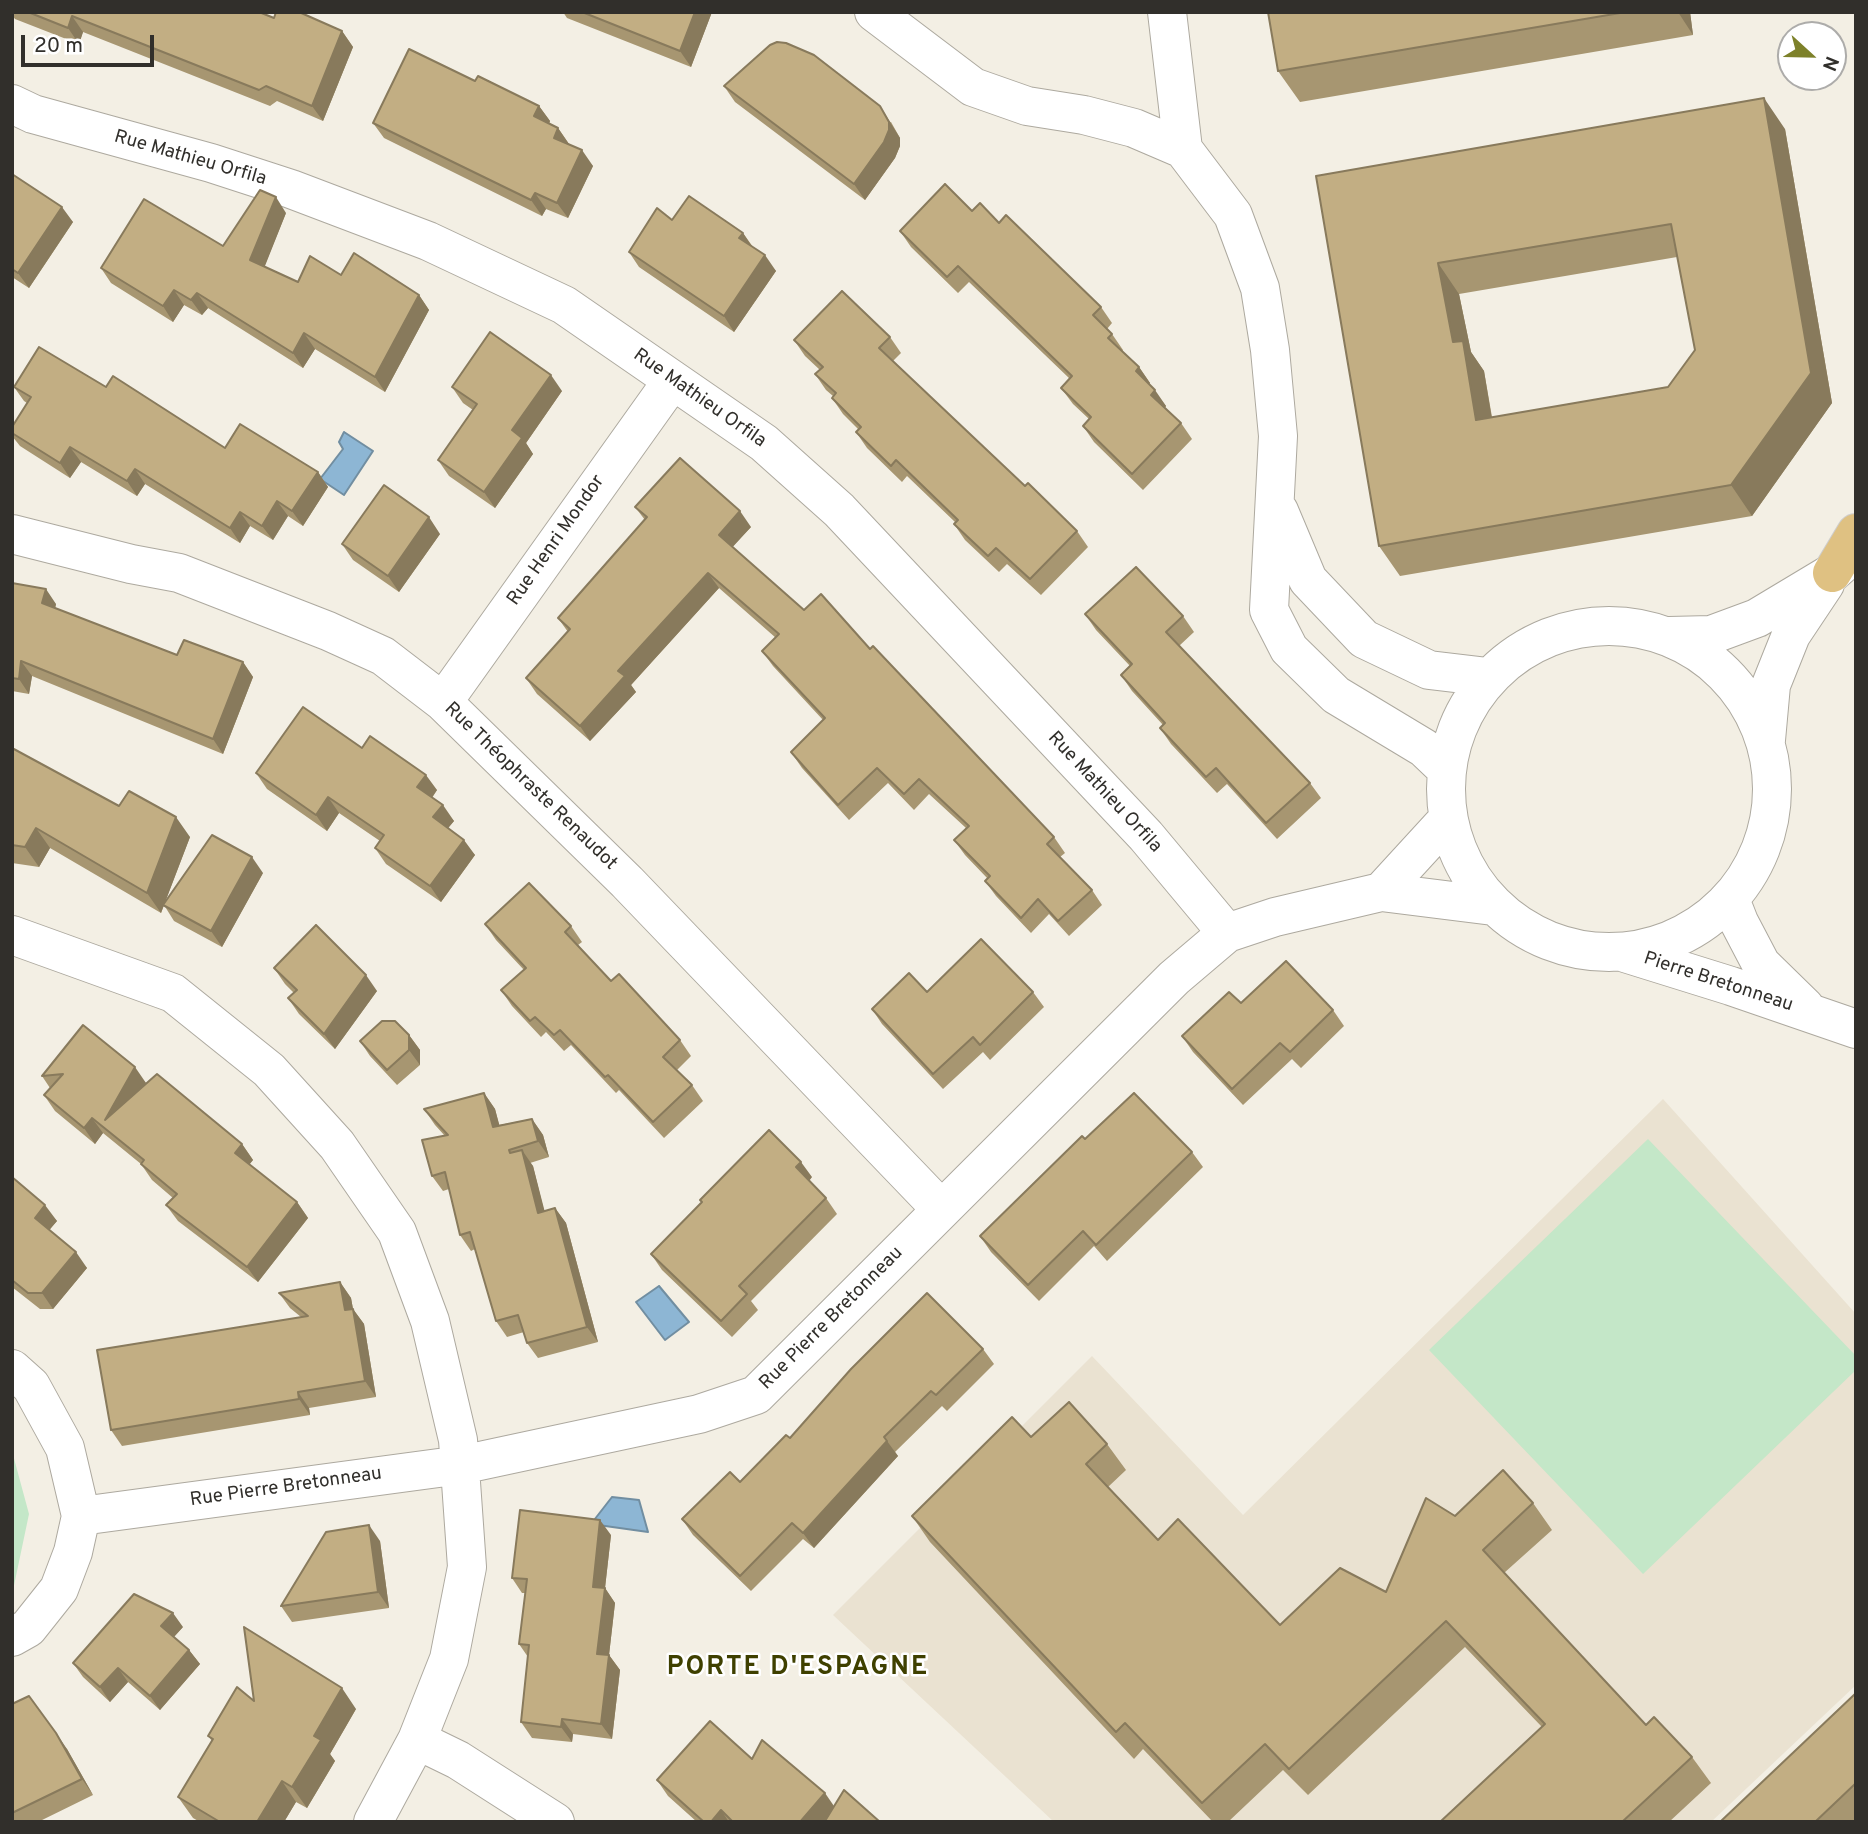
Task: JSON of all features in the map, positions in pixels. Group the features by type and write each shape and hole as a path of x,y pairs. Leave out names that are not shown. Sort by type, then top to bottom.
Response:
{"main road":[{"path":"1848,561 1856,533"}],"street":[{"path":"874,12 973,87 1027,106 1084,115 1134,128 1182,149 1233,215 1260,288 1270,350 1278,436 1269,610 1289,649 1336,695 1424,748 1446,768"},
{"path":"1167,12 1182,149"},
{"name":"Rue Mathieu Orfila","path":"12,104 33,114 291,189 428,241 564,305 764,443 839,510 1146,836 1227,933"},
{"name":"Rue Henri Mondor","path":"443,702 672,381"},
{"path":"1275,503 1308,579 1364,639 1429,670 1488,677"},
{"name":"Rue Théophraste Renaudot","path":"12,534 131,564 179,573 328,631 383,656 443,702 627,882 941,1209"},
{"path":"1848,561 1791,635 1771,685 1766,741 1773,783 1769,826 1755,864 1730,899 1688,933 1658,946 1625,953 1577,951 1532,935 1493,906 1463,866 1447,820 1446,768 1460,719 1488,677 1526,647 1572,628 1621,625 1669,636 1711,635 1756,618 1848,561"},
{"path":"1669,636 1712,660 1745,696 1766,741"},
{"path":"1381,892 1447,820"},
{"name":"Rue Pierre Bretonneau","path":"81,1516 461,1465 699,1414 756,1395 1174,978 1227,933 1275,917 1381,892 1493,906"},
{"name":"Pierre Bretonneau","path":"1730,899 1761,964 1812,1013"},
{"path":"12,935 173,993 268,1070 337,1145 397,1232 430,1321 458,1440 467,1567 449,1659 417,1740 373,1822"},
{"name":"Pierre Bretonneau","path":"1625,953 1856,1028"},
{"path":"12,1369 31,1386 65,1448 81,1516 74,1552 59,1589 28,1628 12,1637"},
{"path":"417,1740 457,1760 555,1822"}],"shaded area":[{"path":"1663,1099 1856,1314 1856,1685 1711,1822 1054,1822 833,1615 1092,1356 1243,1515"}],"green space":[{"path":"1648,1139 1856,1356 1856,1370 1643,1574 1429,1350"},
{"path":"12,1451 29,1514 12,1595"}],"water":[{"path":"344,432 373,451 344,495 320,479 343,449 339,442"},
{"path":"659,1286 689,1322 665,1340 636,1302"},
{"path":"612,1497 639,1500 648,1532 591,1524"}],"building":[{"path":"28,12 259,12 274,18 276,12 299,12 342,31 312,106 266,86 259,90 72,16 68,28"},
{"path":"582,12 695,12 680,51"},
{"path":"1268,12 1626,12 1278,71"},
{"path":"777,42 814,55 880,106 889,122 884,142 854,184 724,86 770,45"},
{"path":"409,49 475,81 478,76 539,106 534,116 558,128 554,138 582,150 557,203 535,193 531,200 373,123"},
{"path":"1764,98 1811,373 1731,485 1379,546 1316,176","holes":["1671,224 1695,350 1668,387 1476,420 1463,341 1453,342 1438,263"]},
{"path":"12,174 62,207 18,273 12,269"},
{"path":"945,184 972,211 980,203 999,223 1006,215 1101,307 1093,315 1112,334 1108,338 1139,367 1136,371 1155,390 1151,395 1181,423 1132,474 1083,426 1091,417 1061,388 1072,376 958,266 947,277 900,231"},
{"path":"260,190 276,197 250,260 298,282 310,256 341,275 354,253 419,295 375,377 304,333 293,353 197,293 191,300 174,290 163,306 101,268 144,199 223,246"},
{"path":"689,196 743,233 739,238 765,255 724,316 629,252 657,208 672,220"},
{"path":"842,291 890,337 879,348 1025,486 1028,483 1077,531 1030,579 996,548 988,556 954,524 958,520 896,460 891,466 856,432 861,427 832,398 836,393 815,374 823,367 794,340"},
{"path":"490,332 551,375 512,430 522,438 484,492 438,460 477,404 452,387"},
{"path":"39,347 106,387 113,376 225,448 240,424 318,472 292,511 277,501 262,526 240,512 230,528 135,469 127,481 70,447 60,463 12,433 12,427 31,397 14,387"},
{"path":"680,458 740,511 719,535 804,610 821,594 870,649 873,646 1054,837 1047,844 1092,890 1058,921 1038,899 1021,918 985,881 990,876 954,840 969,826 919,779 904,794 877,768 838,805 791,752 825,718 762,651 779,634 708,573 618,671 625,676 580,726 526,678 570,629 558,618 647,517 635,507"},
{"path":"384,485 429,517 388,576 342,544"},
{"path":"1136,567 1183,616 1166,632 1310,783 1266,823 1216,768 1206,777 1160,728 1165,723 1121,675 1132,664 1085,614"},
{"path":"12,583 46,589 42,603 177,655 184,640 243,662 213,739 21,661 19,679 12,678"},
{"path":"303,707 362,748 370,736 426,775 417,787 443,805 433,817 464,840 430,886 375,848 384,835 328,797 316,815 256,773"},
{"path":"12,748 119,806 129,791 176,817 147,893 36,828 25,847 12,845"},
{"path":"212,835 252,857 211,931 163,905"},
{"path":"529,883 571,926 565,932 611,981 619,974 680,1040 663,1057 692,1085 653,1122 560,1030 554,1035 535,1017 530,1021 501,990 526,968 485,924"},
{"path":"316,925 366,975 324,1034 288,998 297,990 274,968"},
{"path":"981,939 1033,992 980,1045 973,1037 933,1074 872,1009 909,973 927,992"},
{"path":"1286,961 1333,1010 1290,1052 1280,1043 1232,1089 1182,1036 1229,992 1241,1003"},
{"path":"382,1021 395,1021 409,1035 409,1050 387,1070 360,1041"},
{"path":"83,1025 135,1067 105,1120 157,1074 242,1144 235,1153 297,1202 247,1267 166,1205 177,1194 141,1164 144,1160 92,1118 84,1128 44,1095 63,1074 42,1076"},
{"path":"484,1093 493,1127 532,1119 538,1141 509,1150 510,1153 522,1150 538,1213 555,1208 587,1327 527,1343 518,1315 496,1321 470,1232 460,1235 445,1172 432,1176 422,1140 448,1135 424,1109"},
{"path":"1134,1093 1192,1152 1096,1245 1083,1231 1028,1285 980,1236 1082,1136 1085,1139"},
{"path":"769,1130 801,1162 796,1167 826,1198 739,1286 747,1294 721,1321 651,1254"},
{"path":"12,1177 45,1205 35,1218 76,1252 42,1293 28,1293 12,1280"},
{"path":"340,1282 345,1310 353,1309 365,1381 298,1392 299,1399 111,1430 97,1350 308,1316 279,1293"},
{"path":"927,1293 983,1349 936,1395 931,1391 884,1437 887,1441 803,1533 792,1523 740,1576 682,1519 730,1472 740,1482 786,1435 790,1438 851,1369"},
{"path":"1069,1402 1107,1444 1086,1464 1158,1540 1178,1519 1280,1625 1340,1568 1386,1592 1426,1498 1455,1516 1503,1470 1533,1503 1483,1550 1646,1725 1654,1717 1692,1757 1622,1822 1440,1822 1545,1724 1446,1621 1289,1769 1265,1744 1202,1803 1125,1723 1116,1732 912,1516 1012,1417 1031,1437"},
{"path":"520,1510 600,1520 593,1587 605,1588 597,1654 609,1655 601,1724 562,1719 561,1727 521,1722 529,1645 519,1644 527,1579 512,1578"},
{"path":"369,1525 378,1592 281,1606 326,1532"},
{"path":"134,1594 173,1613 161,1626 189,1650 150,1696 118,1668 100,1687 73,1663"},
{"path":"244,1627 342,1688 314,1736 321,1740 292,1787 282,1781 257,1822 220,1822 178,1797 213,1739 208,1736 237,1687 254,1701"},
{"path":"1856,1693 1856,1783 1815,1822 1720,1822"},
{"path":"29,1696 56,1733 82,1779 12,1813 12,1704"},
{"path":"710,1721 752,1759 762,1740 825,1793 800,1822 733,1822 721,1810 711,1822 704,1822 657,1780"},
{"path":"844,1790 880,1822 825,1821"}],"district":[{"name":"PORTE D'ESPAGNE","path":"798,1669"}]}
